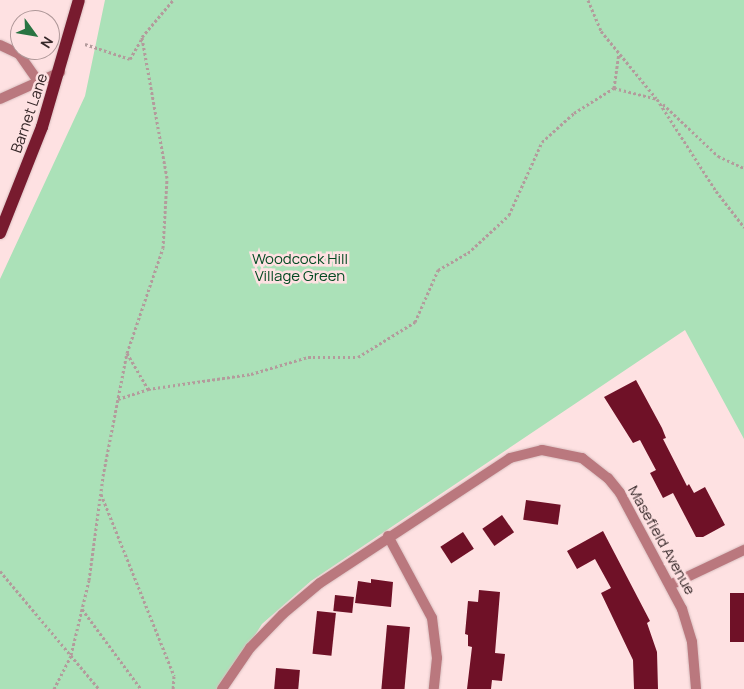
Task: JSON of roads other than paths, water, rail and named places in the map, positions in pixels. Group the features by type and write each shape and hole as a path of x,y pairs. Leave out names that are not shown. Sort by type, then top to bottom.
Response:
{"main road":[{"name":"Barnet Lane","path":"0,233 42,126 60,72 79,0"}],"street":[{"path":"0,44 19,54 37,80"},
{"path":"0,100 37,80 60,72"},
{"name":"Masefield Avenue","path":"222,689 250,648 283,614 320,582 510,458 542,450 582,458 608,478 620,493 682,610 692,642 696,689"},
{"path":"388,536 432,618 437,658 434,689"},
{"path":"670,585 744,550"}],"park label":[{"name":"Woodcock Hill Village Green","path":"300,266"}]}
